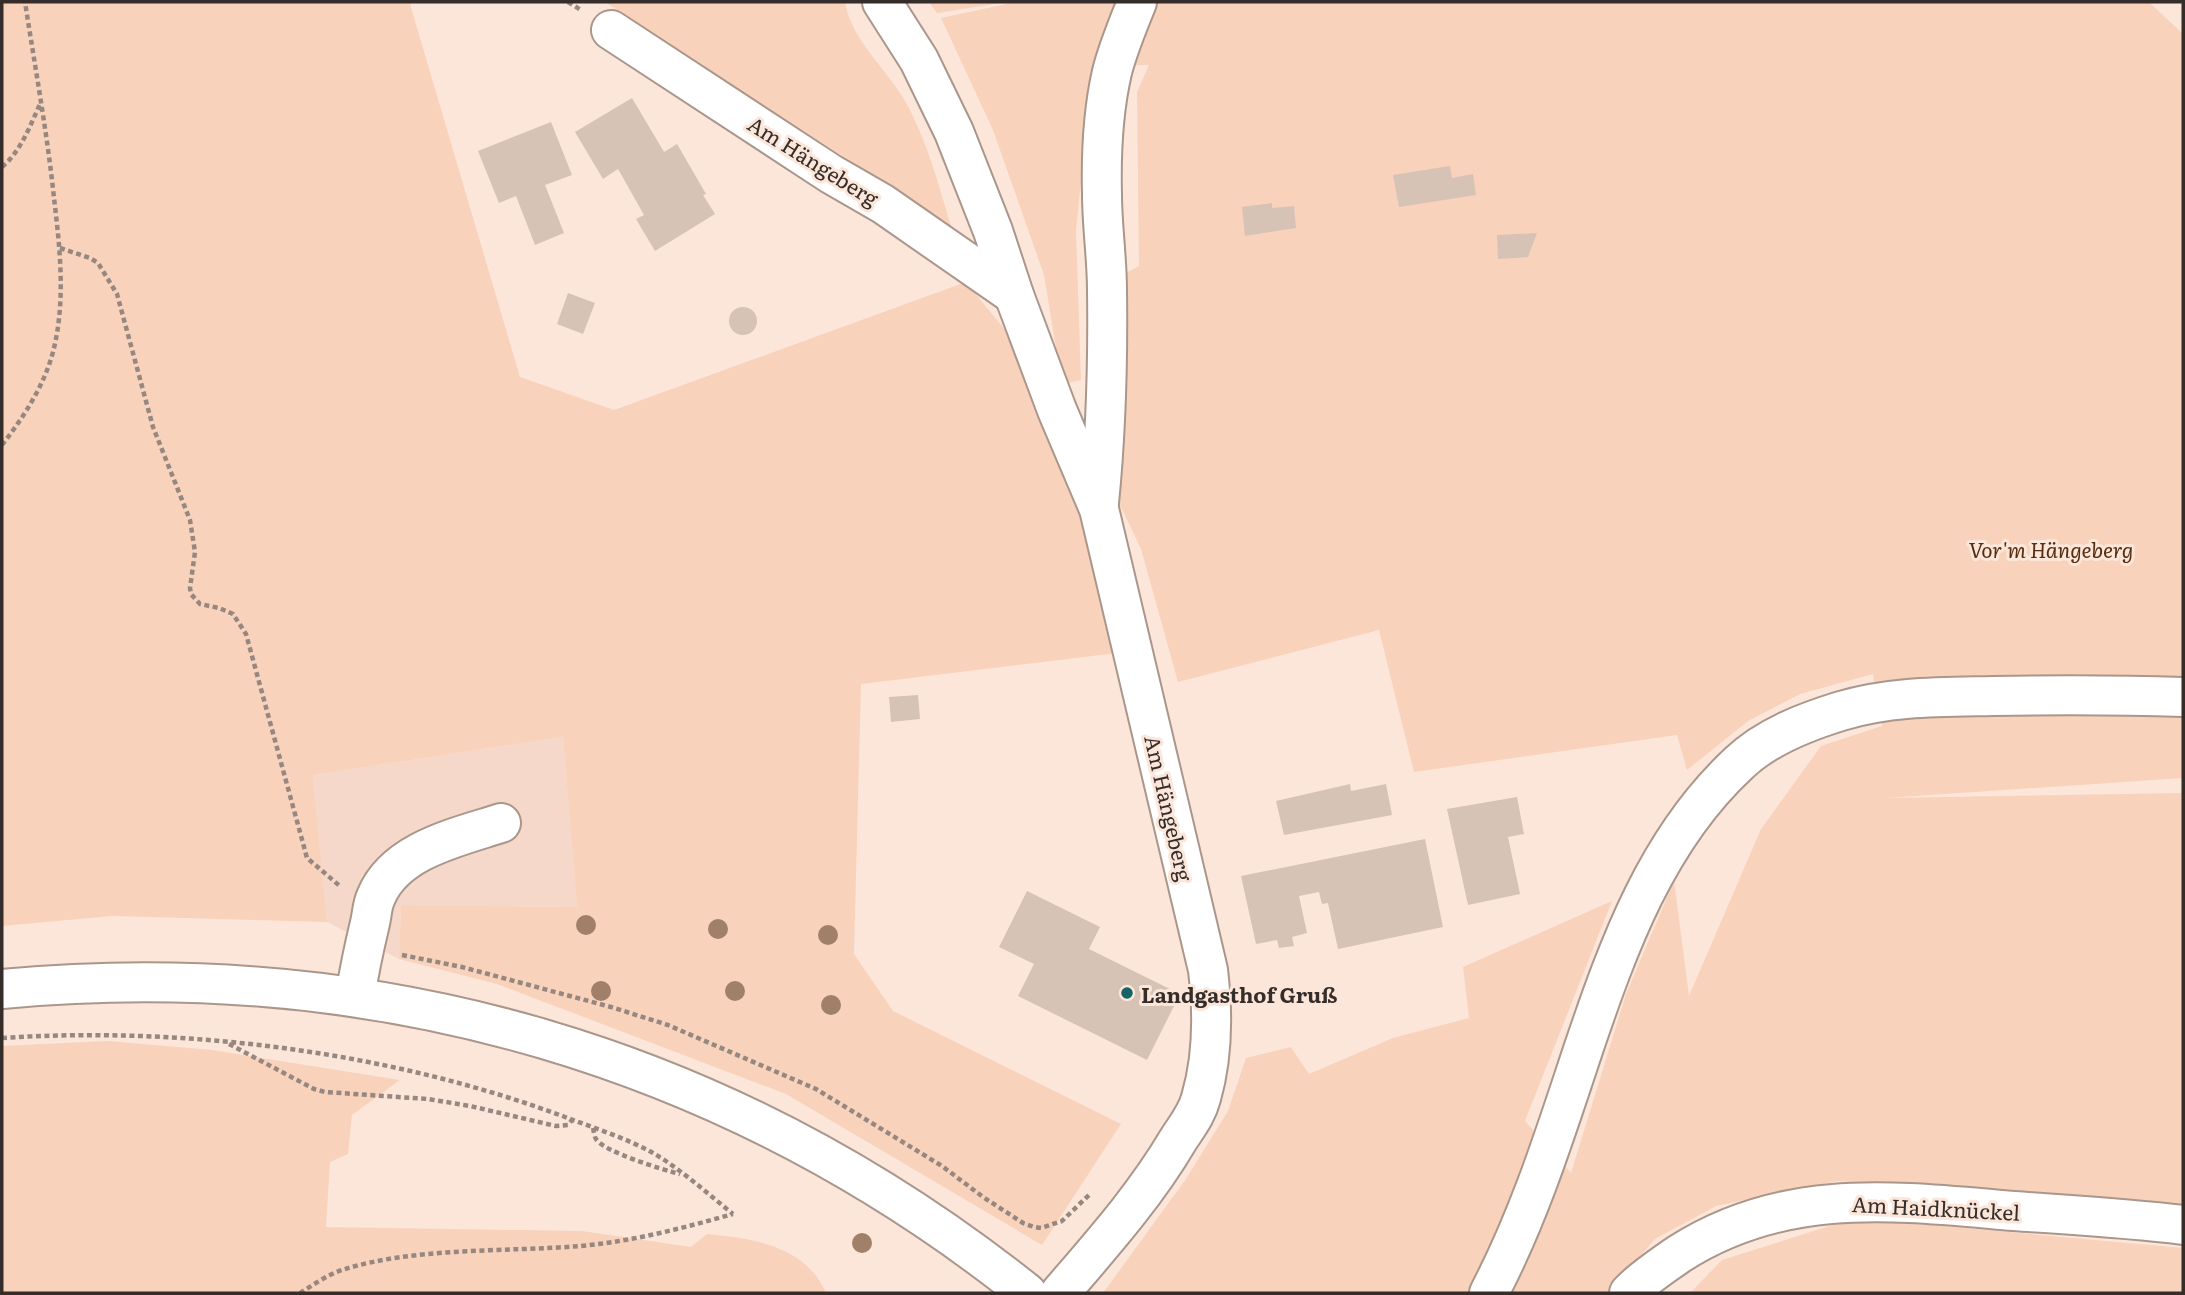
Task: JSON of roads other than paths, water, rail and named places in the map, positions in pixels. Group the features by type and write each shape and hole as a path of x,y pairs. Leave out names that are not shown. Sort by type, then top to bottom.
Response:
{"street":[{"name":"Am Hängeberg","path":"882,2 919,60 954,132 993,230 1057,410 1099,509 1208,970 1211,1018 1206,1074 1192,1121 1165,1163 1119,1224 1060,1293"},
{"path":"1099,509 1107,388 1107,270 1101,194 1103,148 1107,99 1113,70 1137,2"},
{"name":"Am Hängeberg","path":"611,30 831,174 883,204 1014,295"},
{"path":"1489,1293 1504,1264 1540,1175 1607,979 1630,922 1656,871 1684,827 1740,761 1776,735 1842,710 1910,697 2183,696"},
{"path":"355,996 362,949 375,898 384,883 396,869 431,847 501,823"},
{"path":"2,989 71,982 199,982 298,989 430,1010 531,1035 662,1079 809,1147 871,1183 971,1248 1027,1293"},
{"name":"Am Haidknückel","path":"1629,1293 1691,1247 1736,1224 1760,1216 1845,1202 1894,1201 2183,1225"}],"place":[{"name":"Landgasthof Gruß","path":"1127,993"}],"park label":[{"name":"Vor'm Hängeberg","path":"2051,548"}]}
